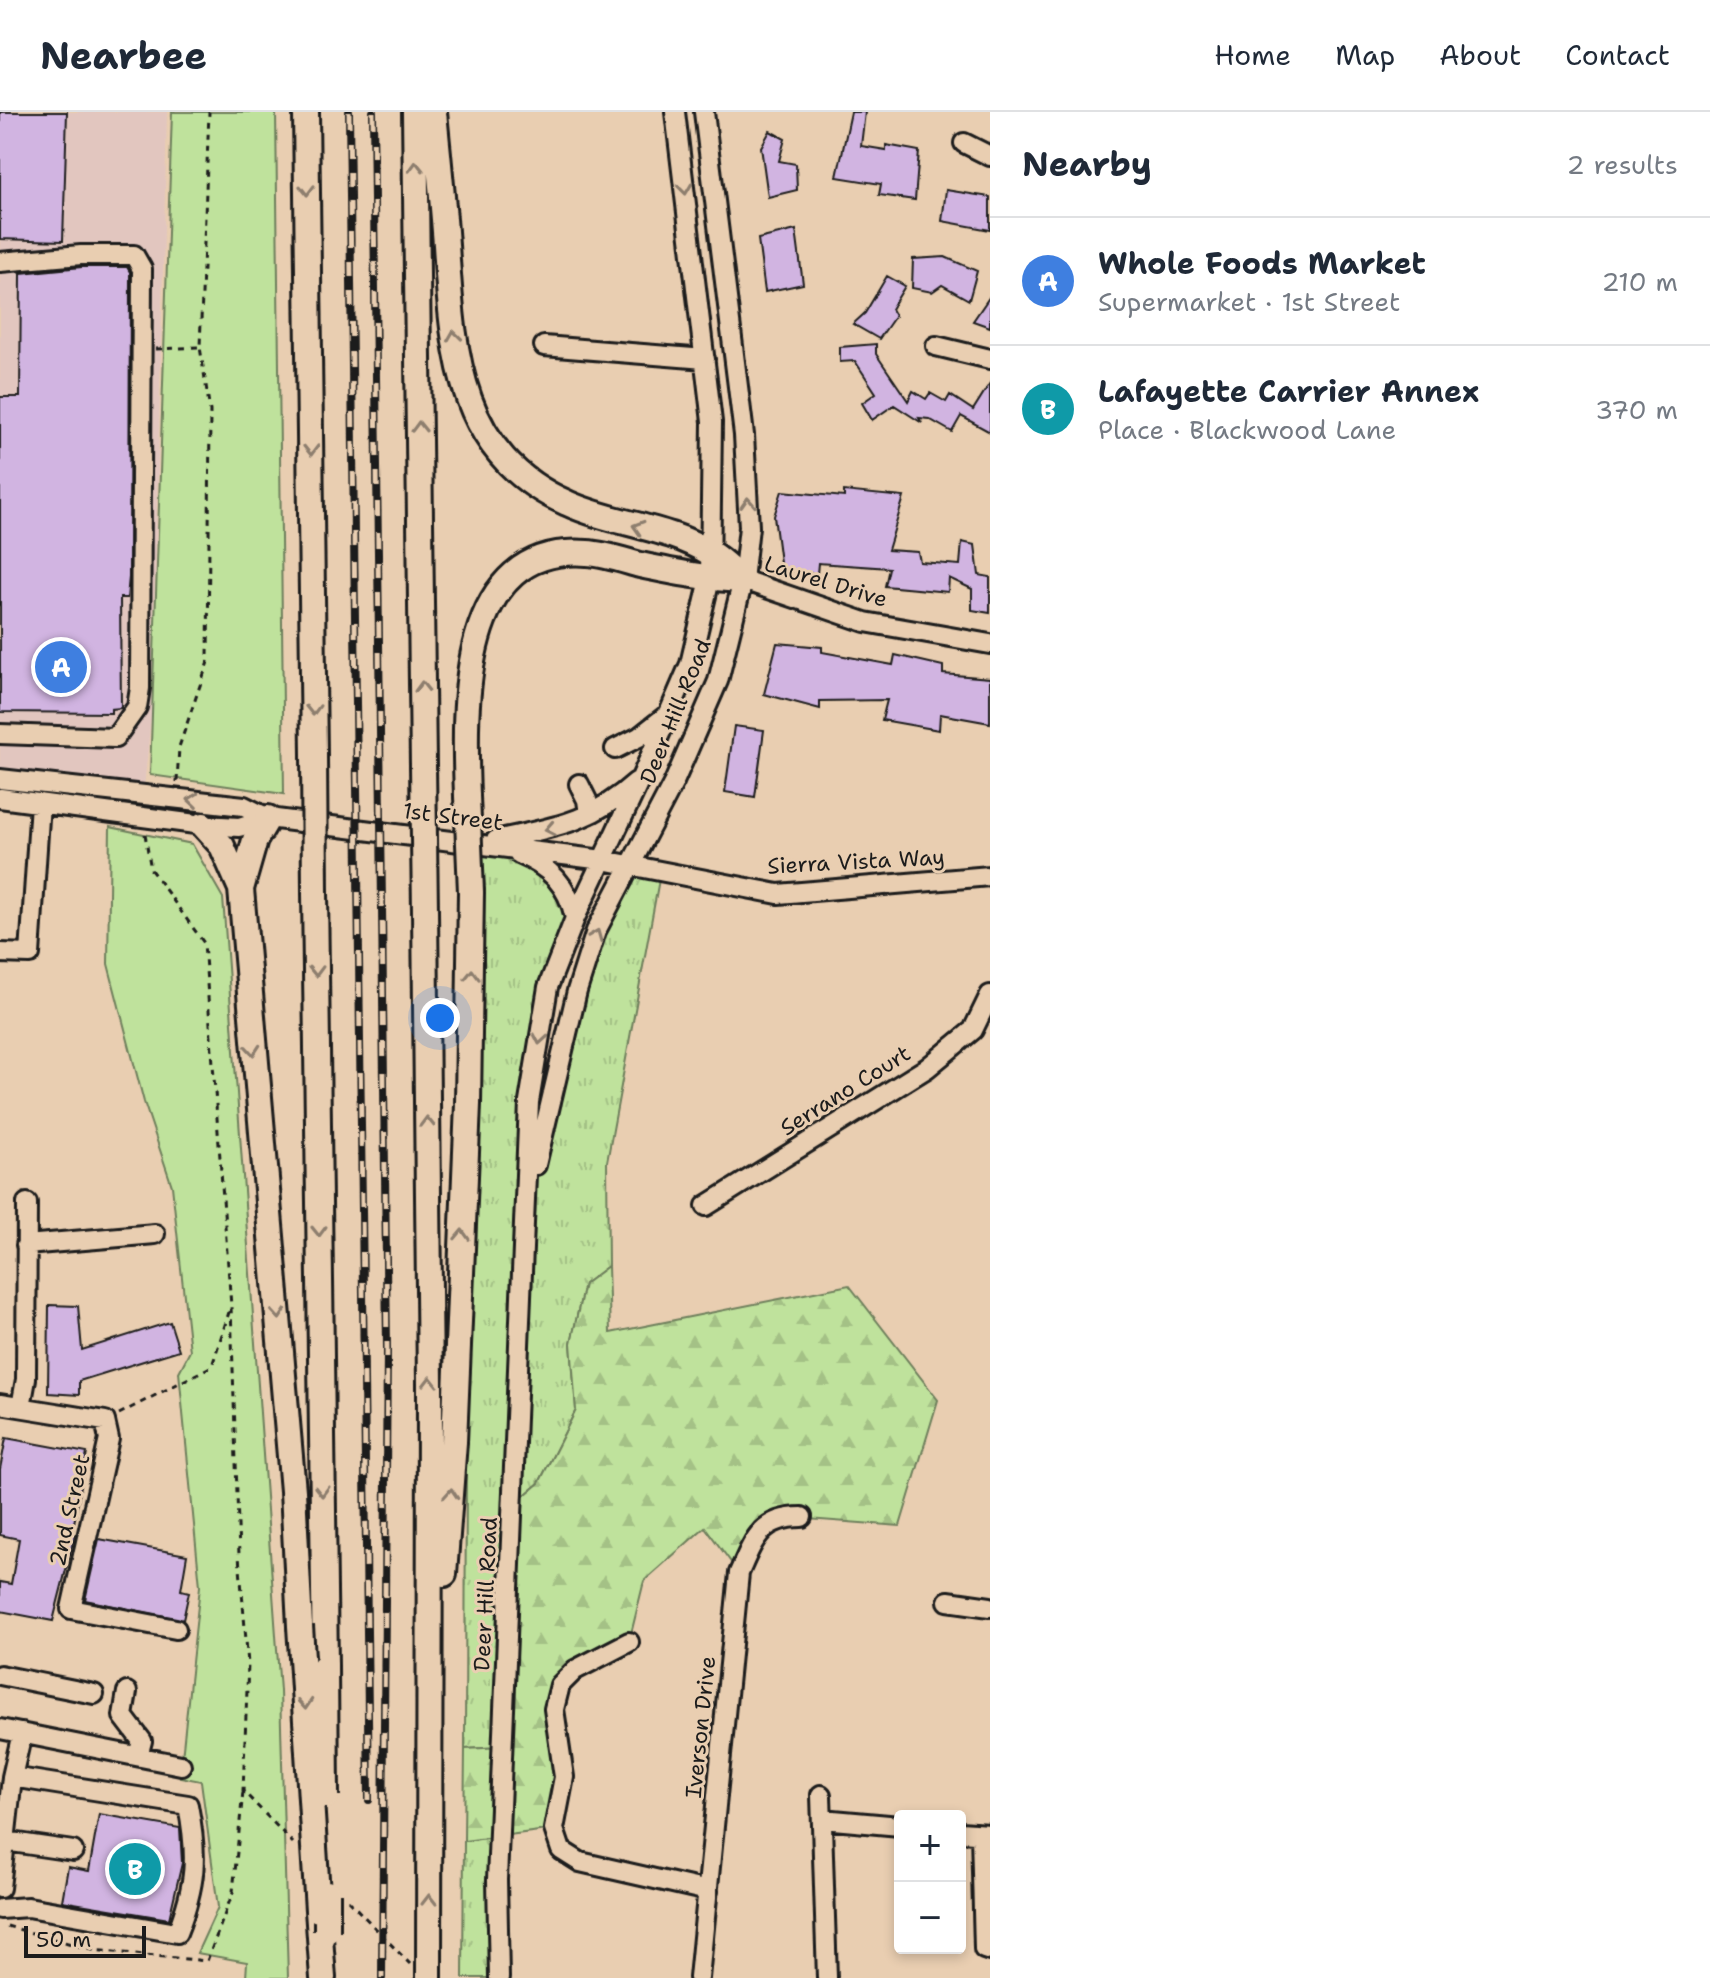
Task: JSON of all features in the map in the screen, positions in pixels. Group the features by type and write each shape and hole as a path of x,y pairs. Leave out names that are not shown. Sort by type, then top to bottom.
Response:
{"highway":[{"path":"306,112 325,1666 323,1921"},
{"path":"415,112 425,911 430,1740 430,1807 421,1972"},
{"path":"434,112 455,345 466,392 482,430 520,475 560,500 686,541 711,553 743,580"},
{"path":"430,1740 454,1442 472,1003 467,711 474,645 488,607 513,577 543,559 578,552 710,579 743,580"},
{"path":"241,889 255,840 268,818"},
{"path":"203,825 222,846 241,889 291,1460 326,1978"}],"street":[{"name":"Deer Hill Road","path":"499,1978 497,1880 527,1211 529,1102 548,987 575,918 690,664 710,579 712,422 675,112"},
{"name":"Deer Hill Road","path":"527,1211 548,1105 596,931 674,782 718,681 743,580 749,527 744,435 704,112"},
{"path":"964,143 990,156"},
{"path":"0,262 81,255 134,255 142,269 140,688 137,707 115,738 0,734"},
{"path":"544,346 705,359"},
{"path":"936,346 990,359"},
{"name":"Laurel Drive","path":"743,580 865,622 990,644"},
{"path":"615,749 639,737 669,713"},
{"path":"490,844 565,827 641,778"},
{"name":"1st Street","path":"0,779 244,806 268,818 490,844 603,860 631,867"},
{"path":"579,784 587,800 589,814"},
{"path":"0,790 32,802 30,954 0,953"},
{"name":"1st Street","path":"0,798 203,825 239,827 268,818"},
{"path":"490,844 533,860 557,878 570,895 575,918"},
{"name":"Sierra Vista Way","path":"631,867 778,894 990,876"},
{"name":"Serrano Court","path":"706,1206 927,1068 973,1030 990,995"},
{"path":"21,1407 26,1379 27,1203"},
{"path":"26,1245 155,1234"},
{"path":"0,1404 105,1421"},
{"name":"2nd Street","path":"105,1421 109,1439 71,1609 176,1629"},
{"name":"Iverson Drive","path":"699,1978 739,1573 755,1535 781,1517 802,1517"},
{"path":"948,1601 990,1607"},
{"path":"629,1642 575,1670 560,1685 554,1709 564,1777 554,1829 561,1850 580,1862 708,1891"},
{"path":"0,1675 94,1694"},
{"path":"127,1692 123,1716 142,1741 138,1756"},
{"path":"0,1729 181,1765"},
{"path":"0,1888 12,1777 22,1733"},
{"path":"0,1909 28,1907 177,1933 188,1905 197,1849 188,1805 12,1777"},
{"path":"821,1795 827,1978"},
{"path":"822,1819 894,1825"},
{"path":"985,1834 984,1949 990,1951"},
{"path":"5,1841 73,1851"}],"path":[{"path":"176,798 179,747 208,662 210,411 200,347 209,112"},
{"path":"142,349 200,347"},
{"path":"143,817 151,870 204,943 231,1306 239,1556 248,1664 243,1791 296,1846"},
{"path":"105,1421 212,1366 231,1306"},
{"path":"339,1890 421,1972"}],"shaded area":[{"path":"0,112 167,112 152,709 144,788 0,772"}],"green space":[{"path":"172,112 276,112 284,794 150,775"},
{"path":"110,827 192,844 223,898 280,1691 288,1978 246,1978 247,1962 197,1953 218,1907 201,1781 180,1777 200,1586 179,1372 190,1351 172,1186 144,1102 108,964"},
{"path":"481,843 533,860 575,918 548,987 527,1205 577,991 631,867 660,874 607,1162 608,1266 584,1284 571,1343 576,1410 539,1483 514,1504 503,1747 465,1749 466,1445 483,1016"},
{"path":"608,1266 610,1333 849,1285 938,1400 900,1526 781,1517 739,1573 705,1527 644,1581 629,1642 560,1685 554,1829 464,1841 465,1749 502,1747 514,1504 539,1483 576,1410 571,1343 584,1284"},
{"path":"499,1836 499,1978 463,1978 464,1841"}],"building":[{"path":"0,112 67,112 63,241 0,239"},
{"path":"851,112 865,112 861,146 886,150 886,145 919,151 915,200 879,195 881,184 837,177"},
{"path":"770,131 785,139 779,161 796,164 797,190 768,197 761,147"},
{"path":"946,190 990,197 990,230 942,221"},
{"path":"796,230 803,284 765,292 758,239"},
{"path":"945,257 977,271 969,300 942,285 932,292 912,288 913,259"},
{"path":"82,267 127,267 130,272 129,577 127,598 120,598 121,708 111,709 111,713 0,712 0,397 20,397 21,273"},
{"path":"887,276 905,286 891,309 895,316 879,339 853,324 865,313"},
{"path":"990,296 990,327 973,321"},
{"path":"876,344 876,354 908,401 913,391 926,399 930,393 946,402 950,395 973,410 990,383 990,432 961,416 952,432 929,419 919,418 922,423 894,405 872,420 862,403 876,393 855,361 840,362 840,347"},
{"path":"782,491 844,497 844,491 904,497 888,550 918,552 920,562 960,565 962,542 975,545 979,575 990,577 990,613 972,610 972,589 949,578 948,592 885,586 889,568 818,563 817,574 781,570 774,516"},
{"path":"777,643 822,647 822,652 893,665 895,655 943,666 943,674 990,678 990,723 940,714 939,730 882,720 887,700 820,701 820,709 764,694"},
{"path":"734,726 764,730 755,797 725,792"},
{"path":"49,1305 78,1306 82,1350 170,1322 179,1350 79,1381 79,1395 48,1393"},
{"path":"6,1438 87,1453 72,1534 75,1534 53,1621 0,1611 0,1582 11,1584 19,1539 0,1535 0,1469"},
{"path":"99,1539 187,1555 181,1590 189,1592 183,1620 85,1600"},
{"path":"99,1814 180,1828 182,1863 169,1919 62,1901 68,1867 89,1871"}],"railway":[{"path":"349,112 369,1800"},
{"path":"373,112 387,1349 382,1978"}],"place":[{"name":"Whole Foods Market","path":"61,667"},
{"name":"Lafayette Carrier Annex","path":"135,1869"}]}
